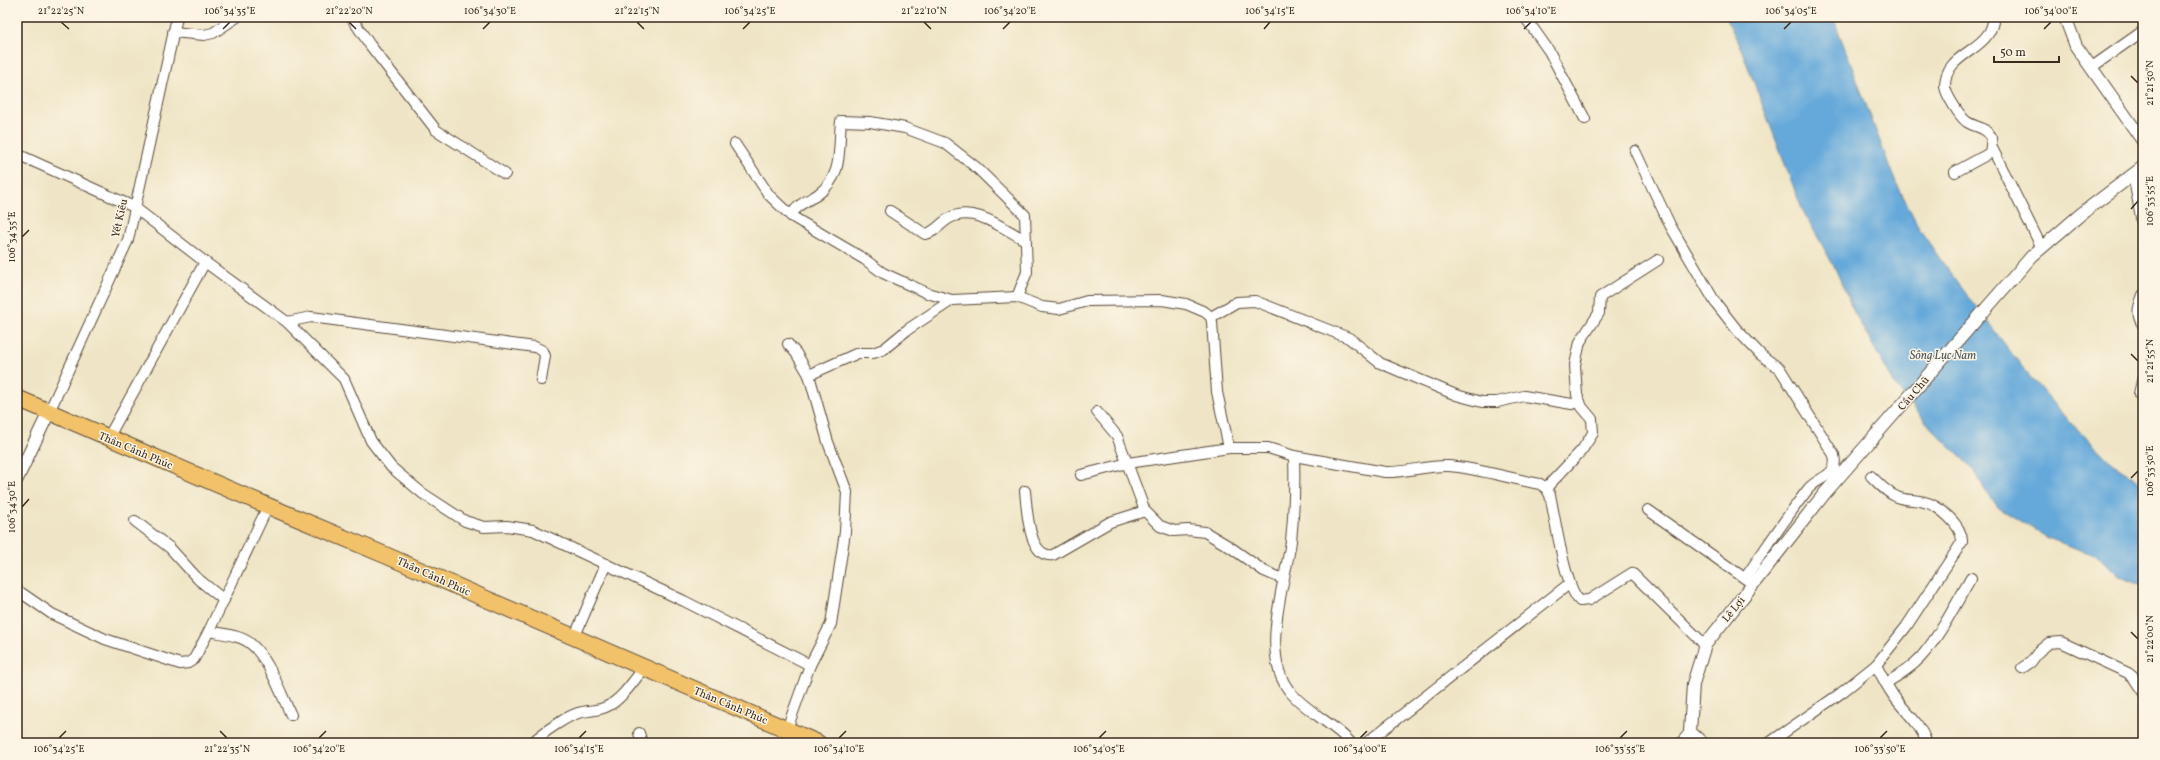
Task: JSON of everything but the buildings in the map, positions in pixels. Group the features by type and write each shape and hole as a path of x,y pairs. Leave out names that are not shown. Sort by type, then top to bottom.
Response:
{"highway":[{"name":"Thân Cảnh Phúc","path":"17,398 268,506 385,554 574,638 818,743"}],"street":[{"name":"Yết Kiêu","path":"49,412 128,240 134,207 177,17"},
{"path":"173,32 213,33 237,17"},
{"path":"351,17 370,45 436,130 506,174"},
{"path":"1525,17 1549,51 1585,119"},
{"path":"1956,172 1990,153 1992,148 1992,138 1990,133 1983,128 1966,121 1944,88 1946,80 1956,60 1988,36 1992,28 1994,17"},
{"path":"2065,17 2076,46 2143,141"},
{"path":"2092,67 2143,31"},
{"path":"791,216 795,207 820,192 831,181 838,167 841,121 870,122 905,128 945,143 978,168 1021,209 1025,215 1027,272 1017,297"},
{"path":"735,144 769,195 791,216 864,259 883,273 927,293 952,300 1017,297 1042,306 1059,309 1087,301 1162,300 1186,304 1205,312 1211,317 1217,392 1229,448"},
{"path":"1992,148 2042,248"},
{"path":"1635,151 1670,225 1715,302 1737,330 1761,354 1780,369 1834,455 1836,463 1833,471 1810,487 1749,581 1648,510"},
{"path":"17,154 134,207 205,262 287,322 344,379 371,441 391,467 422,493 465,521 484,526 507,526 533,530 684,601 810,665"},
{"path":"2138,170 2143,228"},
{"name":"Cầu Chũ","path":"1825,493 2032,256 2081,214 2138,170"},
{"path":"890,211 925,234 930,234 948,219 957,215 969,215 998,224 1025,240"},
{"path":"1546,488 1582,450 1593,433 1592,419 1577,395 1576,355 1580,342 1599,313 1600,297 1658,260"},
{"path":"108,438 205,262"},
{"path":"2143,295 2138,312 2138,319 2143,324"},
{"path":"809,375 858,353 873,353 884,349 906,330 952,300"},
{"path":"1211,317 1237,302 1255,301 1349,338 1380,363 1456,395 1482,402 1497,402 1524,396 1572,404 1580,402"},
{"path":"287,322 311,317 536,347 543,351 545,356 541,380"},
{"path":"787,729 810,665 831,624 845,532 847,492 828,442 809,375 796,353 788,344"},
{"path":"2143,377 2139,394 2143,398"},
{"path":"17,479 49,412"},
{"path":"1098,412 1117,436 1145,511 1160,526 1174,531 1188,530 1205,532 1230,547 1264,571 1283,579"},
{"path":"1081,475 1128,463 1229,448 1268,448 1294,456 1385,472 1449,466 1540,484 1546,488 1550,495 1569,584 1578,599 1586,601 1632,573 1705,645"},
{"path":"1294,456 1296,495 1291,542 1274,634 1277,668 1292,694 1351,743"},
{"path":"1769,743 1841,693 1876,665 1906,627 1962,542 1962,536 1956,525 1935,506 1924,502 1897,498 1885,490 1871,476"},
{"path":"1025,491 1028,525 1041,553 1047,556 1053,556 1110,522 1145,511"},
{"name":"Lê Lợi","path":"1690,732 1693,684 1705,645 1749,581 1825,493"},
{"path":"17,590 52,614 105,639 180,664 188,663 194,659 209,631 268,506"},
{"path":"135,521 170,548 198,579 224,600"},
{"path":"574,638 606,564"},
{"path":"1886,683 1904,672 1920,658 1937,635 1971,578"},
{"path":"1366,743 1569,584"},
{"path":"209,631 240,638 251,644 263,659 277,684 291,715"},
{"path":"2022,668 2031,662 2049,643 2061,642 2128,672 2143,692"},
{"path":"1876,665 1893,696 1914,718 1922,730 1927,743"},
{"path":"532,743 572,715 581,712 599,710 609,706 644,668"},
{"path":"1681,743 1690,732 1702,743"}],"water":[{"name":"Sông Lục Nam","path":"1726,17 1833,17 1893,176 1920,230 1945,266 2026,372 2065,417 2110,461 2143,484 2143,586 2118,576 2099,557 2048,538 1999,508 1986,492 1974,470 1933,430 1897,388 1856,316 1835,268 1802,209 1742,51"}]}
